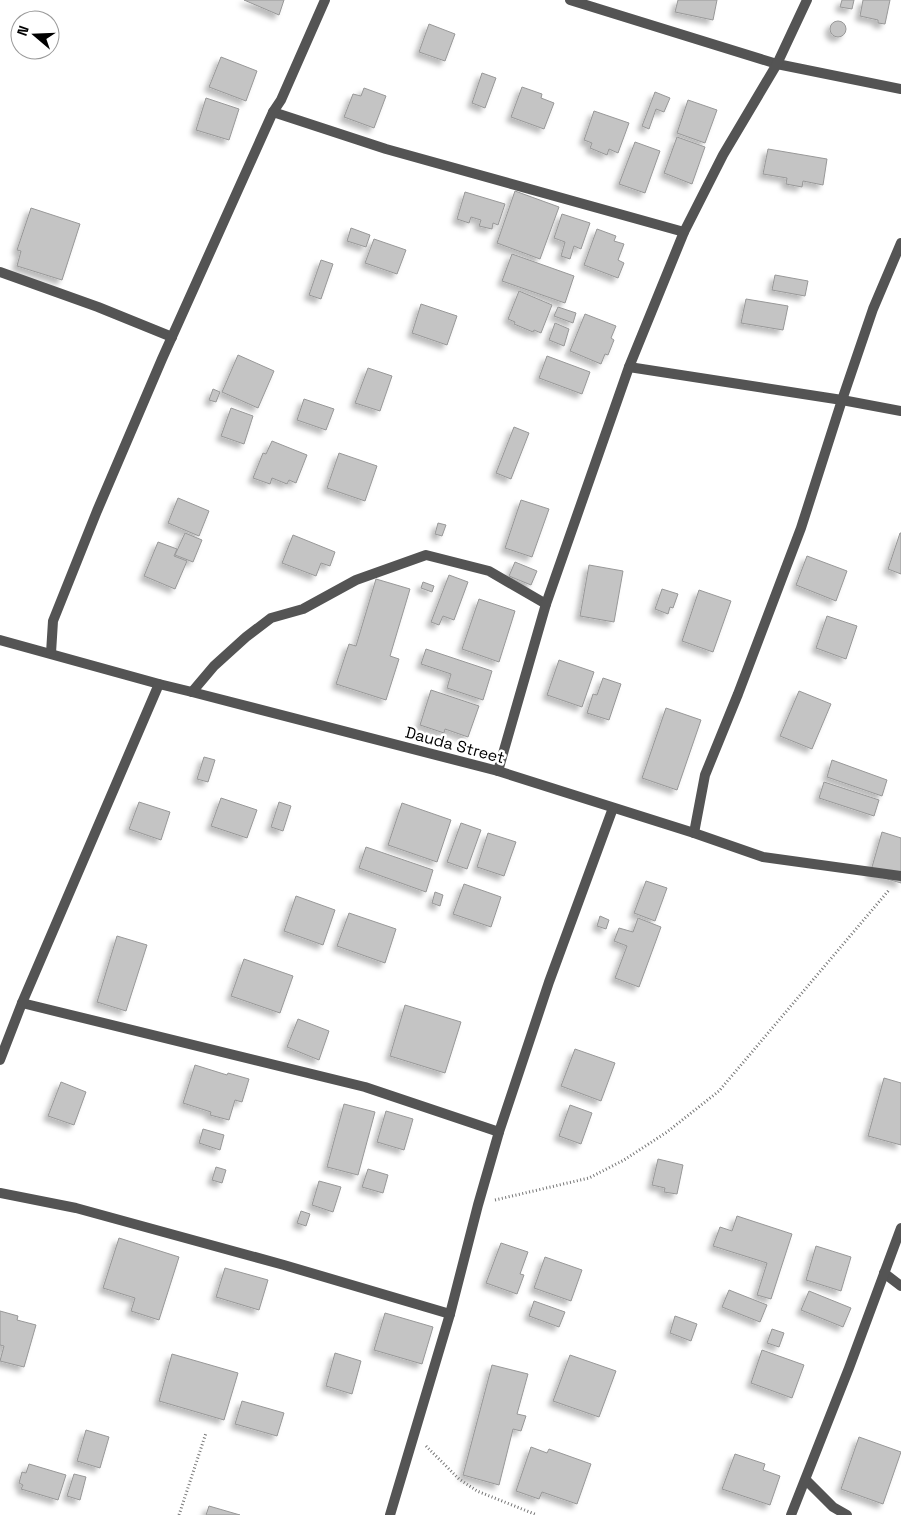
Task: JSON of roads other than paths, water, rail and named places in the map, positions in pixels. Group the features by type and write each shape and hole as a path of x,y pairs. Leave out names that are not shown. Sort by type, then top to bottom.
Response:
{"street":[{"path":"51,653 53,621 97,510 172,337 325,0"},
{"path":"570,0 777,64 901,89"},
{"path":"498,771 546,604 629,367 684,232 723,155 777,64 806,0"},
{"path":"273,112 386,149 684,232"},
{"path":"694,833 705,775 801,528 873,310 901,243"},
{"path":"0,272 98,307 172,337"},
{"path":"629,367 901,411"},
{"path":"192,692 214,666 246,637 271,618 303,609 356,580 426,555 489,571 546,604"},
{"name":"Dauda Street","path":"0,640 159,684 498,771 694,833 763,857 898,880"},
{"path":"0,1060 22,1003 159,684"},
{"path":"390,1515 450,1314 478,1204 499,1132 549,982 613,808"},
{"path":"22,1003 364,1087 499,1132"},
{"path":"0,1193 76,1208 284,1265 450,1314"},
{"path":"791,1515 901,1228"},
{"path":"884,1273 901,1286"},
{"path":"806,1480 834,1507 847,1515"}]}
